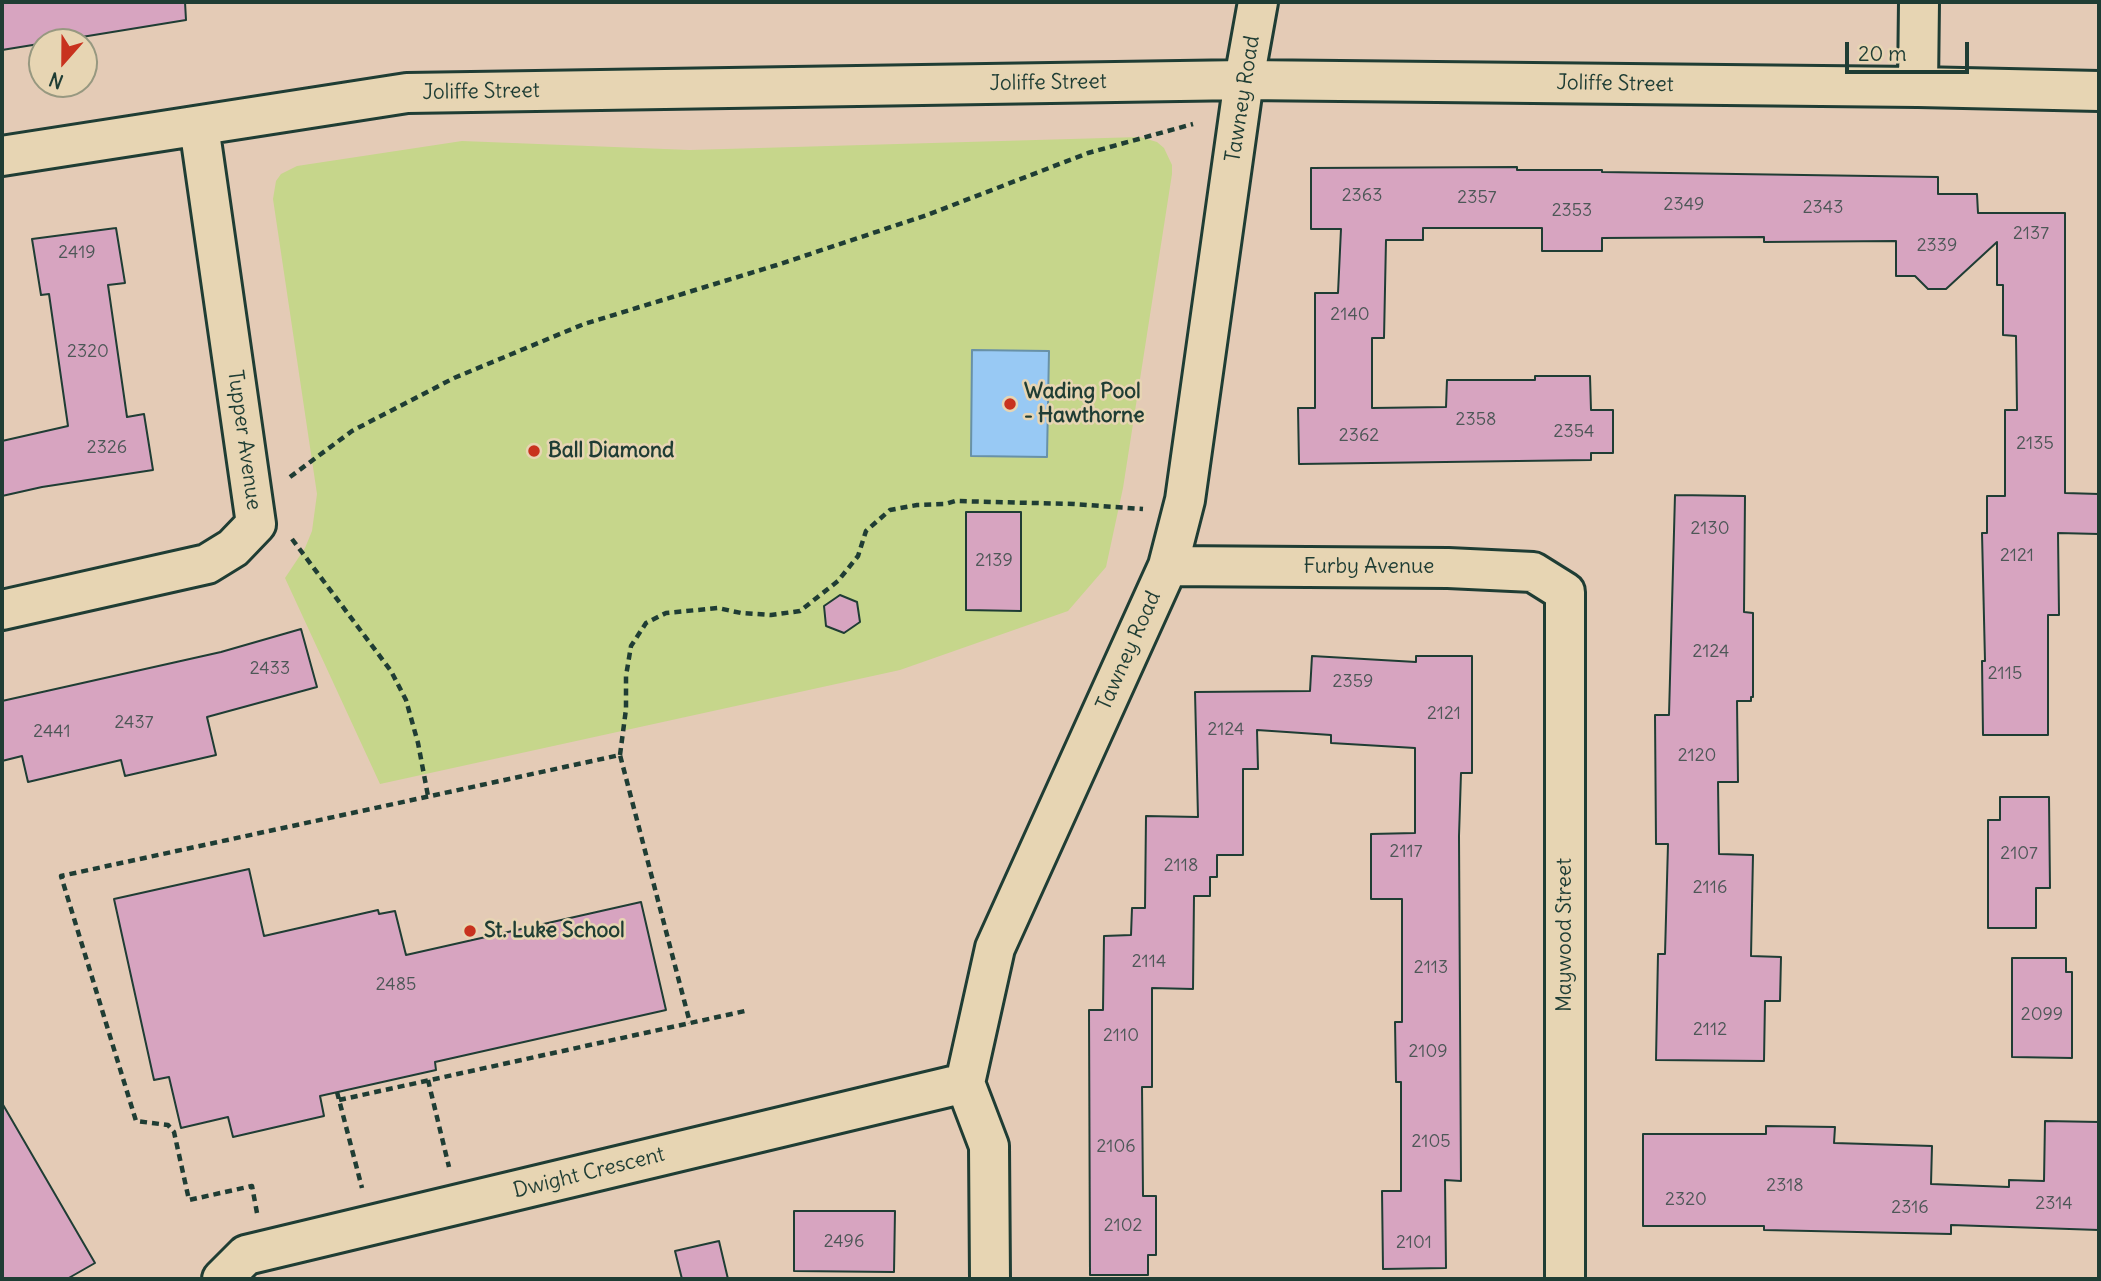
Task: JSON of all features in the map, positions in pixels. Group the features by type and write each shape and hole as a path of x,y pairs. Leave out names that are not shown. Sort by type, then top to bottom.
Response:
{"street":[{"name":"Tawney Road","path":"965,1083 995,948 1168,566 1182,512 1244,80 1258,2"},
{"path":"1918,87 1919,2"},
{"name":"Joliffe Street","path":"2,156 407,93 1244,80 2099,91"},
{"name":"Tupper Avenue","path":"2,610 207,564 233,548 254,514 199,126"},
{"name":"Furby Avenue","path":"1168,566 1448,568 1533,572 1564,592"},
{"name":"Maywood Street","path":"1564,592 1565,1279"},
{"path":"965,1083 989,1146 990,1279"},
{"name":"Dwight Crescent","path":"222,1279 246,1255 965,1083"}],"path":[{"path":"428,796 409,711 391,671 290,536 254,514 352,431 454,378 584,324 777,265 927,215 1088,153 1198,123"},
{"path":"690,1023 620,755 626,709 625,676 631,646 646,623 666,613 688,609 718,608 771,615 800,611 838,581 858,556 866,531 890,510 955,501 1074,504 1182,512"},
{"path":"263,1252 252,1186 189,1200 174,1132 168,1125 136,1121 61,876 620,755"},
{"path":"338,1100 745,1011"},
{"path":"428,1080 458,1205"},
{"path":"337,1092 355,1163"}],"green space":[{"path":"1140,137 1157,142 1164,148 1172,165 1172,174 1123,488 1106,567 1068,611 900,670 380,784 285,578 305,548 312,531 317,494 273,199 276,181 281,174 297,166 462,141 690,150"}],"water":[{"name":"Wading Pool - Hawthorne","path":"972,350 1049,351 1047,457 971,456"}],"building":[{"path":"2,2 185,2 186,20 98,34 98,28 28,28 28,46 2,50"},
{"path":"1517,167 1517,170 1938,177 1938,194 1977,194 1978,213 2065,213 2065,493 2099,494 2099,534 2058,533 2059,615 2048,615 2048,735 1983,735 1982,661 1985,661 1982,533 1987,533 1987,496 2005,496 2005,410 2017,410 2016,336 2003,335 2003,285 1997,285 1997,242 1946,289 1928,289 1915,276 1896,276 1896,241 1764,242 1764,237 1602,238 1602,251 1542,251 1542,228 1423,228 1423,240 1386,240 1384,338 1372,338 1372,408 1446,407 1447,380 1535,380 1535,376 1590,376 1591,410 1613,410 1613,453 1591,453 1591,460 1299,464 1298,408 1315,408 1315,293 1338,293 1341,229 1311,229 1311,168"},
{"path":"116,228 125,283 108,285 127,417 144,414 153,470 2,496 2,441 68,426 49,294 41,295 32,239"},
{"path":"1675,495 1745,496 1744,612 1753,613 1753,697 1751,701 1737,701 1738,782 1718,782 1719,854 1753,855 1751,956 1781,957 1780,1001 1765,1001 1764,1061 1656,1060 1658,954 1665,954 1668,844 1656,844 1655,715 1669,715"},
{"path":"966,512 1021,512 1021,611 966,610"},
{"path":"840,595 857,602 860,622 844,633 826,626 824,606"},
{"path":"301,629 317,687 207,717 216,755 125,776 121,760 28,782 22,756 2,761 2,701 221,652"},
{"path":"1312,656 1416,662 1416,656 1472,656 1472,773 1461,773 1459,836 1461,1181 1445,1180 1446,1268 1383,1269 1382,1191 1401,1191 1401,1082 1396,1082 1395,1022 1402,1022 1402,899 1371,899 1371,834 1415,833 1415,748 1331,743 1331,735 1257,730 1258,769 1243,769 1243,855 1217,855 1217,877 1210,877 1210,896 1194,896 1193,989 1152,988 1152,1087 1142,1087 1143,1196 1156,1196 1156,1255 1148,1255 1148,1275 1090,1275 1089,1010 1103,1010 1104,936 1131,935 1132,908 1145,908 1146,816 1198,817 1195,692 1310,691"},
{"path":"2000,797 2049,797 2050,888 2036,888 2036,928 1988,928 1988,820 2000,820"},
{"path":"249,869 264,936 378,910 379,914 395,911 406,955 641,902 666,1010 435,1062 436,1070 320,1096 324,1116 233,1137 228,1117 181,1128 169,1077 154,1080 114,899"},
{"path":"2012,958 2066,958 2066,972 2072,972 2072,1058 2012,1057"},
{"path":"2,1103 95,1263 67,1279 2,1279"},
{"path":"2045,1121 2099,1122 2099,1230 1951,1225 1951,1234 1764,1230 1764,1226 1643,1226 1643,1134 1766,1134 1766,1126 1835,1127 1834,1143 1932,1146 1931,1184 2009,1187 2009,1180 2044,1181"},
{"path":"794,1211 895,1211 894,1272 794,1271"},
{"path":"719,1241 728,1279 682,1279 675,1251"}],"place":[{"name":"Wading Pool - Hawthorne","path":"1010,404"},
{"name":"Ball Diamond","path":"534,451"},
{"name":"St. Luke School","path":"470,931"}]}
